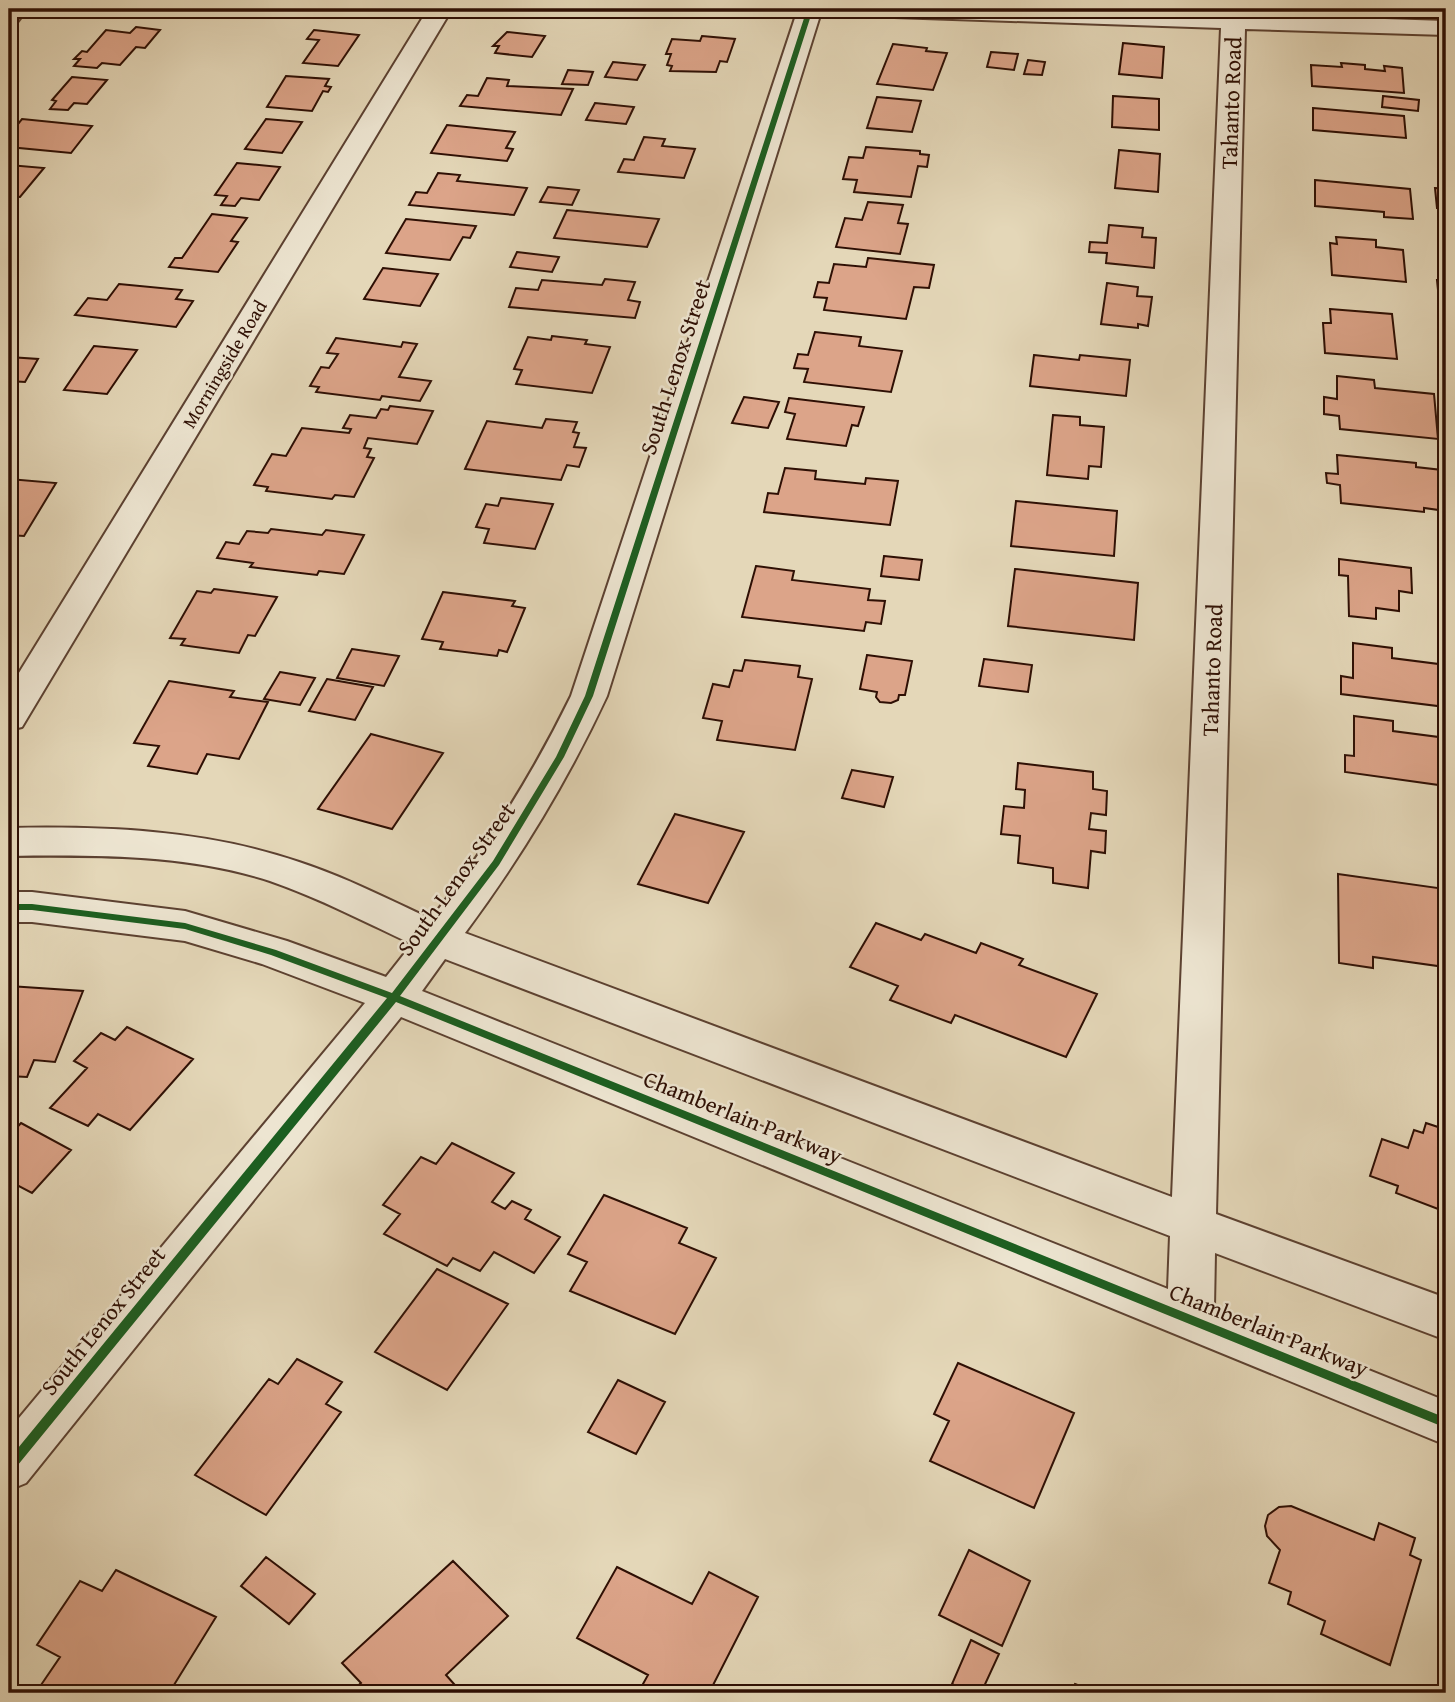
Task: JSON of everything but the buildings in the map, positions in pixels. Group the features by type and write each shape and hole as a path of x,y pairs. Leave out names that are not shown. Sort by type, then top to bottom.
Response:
{"street":[{"path":"9,16 15,9"},
{"name":"Morningside Road","path":"9,718 440,9"},
{"name":"South Lenox Street","path":"9,1466 394,997 496,863 560,757 589,696 810,9"},
{"path":"866,9 1233,21 1413,18 1446,28"},
{"name":"Tahanto Road","path":"1190,1318 1233,21"},
{"path":"9,842 66,841 133,846 256,863 313,880 437,939 815,1080 1192,1226 1446,1319"},
{"name":"Chamberlain Parkway","path":"9,907 32,907 185,926 273,952 394,997 1446,1423"}],"cycle path":[{"path":"9,1467 394,997 496,863 560,757 589,696 810,9"},
{"path":"9,907 32,907 185,926 273,952 394,997 1446,1423"}]}
